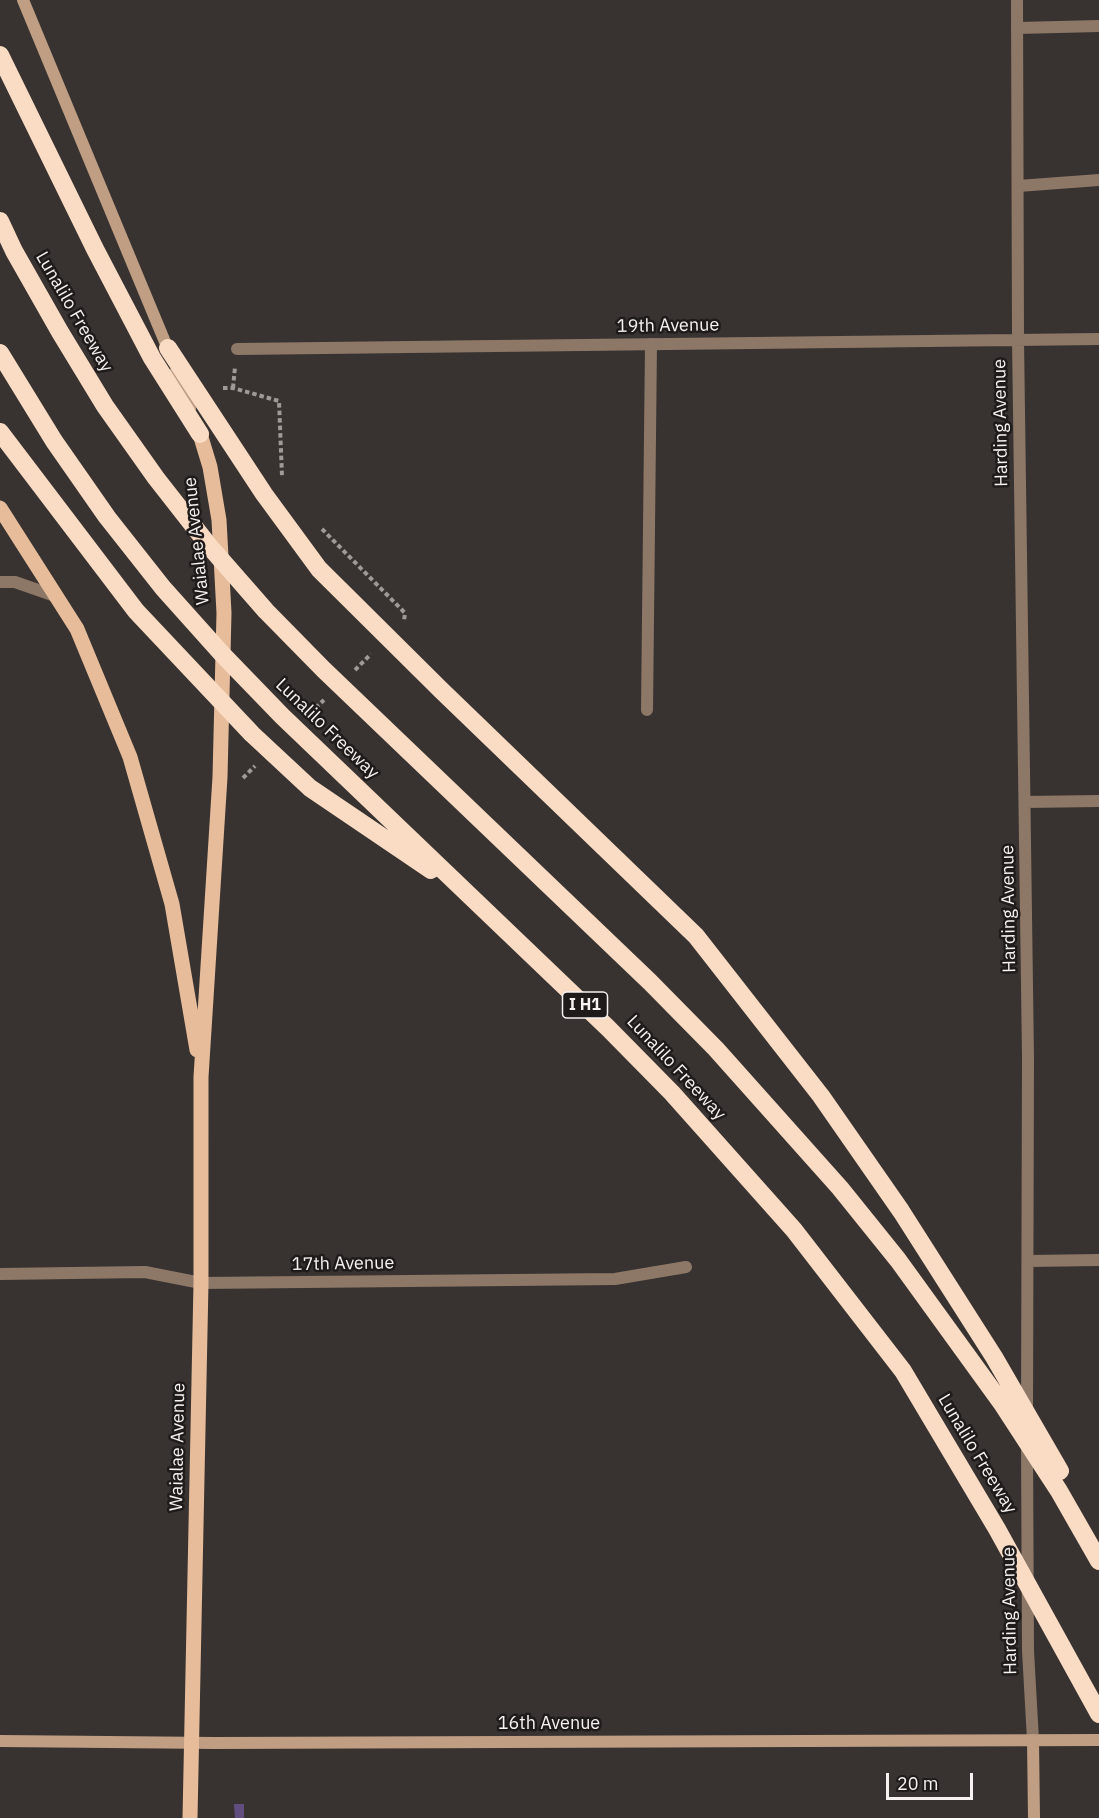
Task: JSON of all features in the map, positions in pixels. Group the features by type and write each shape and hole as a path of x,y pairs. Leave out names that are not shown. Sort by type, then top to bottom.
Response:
{"highway":[{"path":"0,55 95,249 152,358 200,434"},
{"name":"Lunalilo Freeway","path":"0,221 14,251 105,406 156,478 210,547 324,670 650,982 723,1058 840,1188 952,1332 1003,1405 1059,1491 1099,1561"},
{"path":"168,348 264,494 319,569 696,936 821,1096 901,1211 994,1357 1099,1544"},
{"name":"Lunalilo Freeway","path":"0,352 54,441 107,517 163,588 223,655 282,716 608,1028 672,1093 794,1230 903,1371 997,1529 1099,1714"},
{"path":"0,432 136,611 252,734 310,788 476,901"}],"main road":[{"name":"Waialae Avenue","path":"190,1818 201,1283 201,1077 219,801 224,613 219,520 210,467 200,434"},
{"name":"Waialae Avenue","path":"0,508 77,629 130,757 172,904 201,1077"}],"street":[{"name":"Waialae Avenue","path":"23,0 168,348 200,434"},
{"name":"Harding Avenue","path":"1017,0 1018,340 1029,1057 1026,1356 1028,1651 1033,1740 1034,1818"},
{"path":"1017,28 1099,26"},
{"path":"1018,186 1099,180"},
{"name":"19th Avenue","path":"237,349 1099,339"},
{"path":"647,710 651,344"},
{"path":"0,582 15,582 58,597"},
{"path":"1025,802 1099,801"},
{"path":"1028,1260 1099,1260"},
{"name":"17th Avenue","path":"0,1274 145,1272 201,1283 615,1279 686,1267"},
{"name":"16th Avenue","path":"0,1741 227,1743 1099,1740"}],"path":[{"path":"213,388 233,388 279,401 282,480"},
{"path":"317,524 405,613 403,623"},
{"path":"353,672 378,647"},
{"path":"303,720 328,696"},
{"path":"219,801 261,761"}],"building":[{"path":"234,1804 244,1804 244,1818 235,1818"}]}
